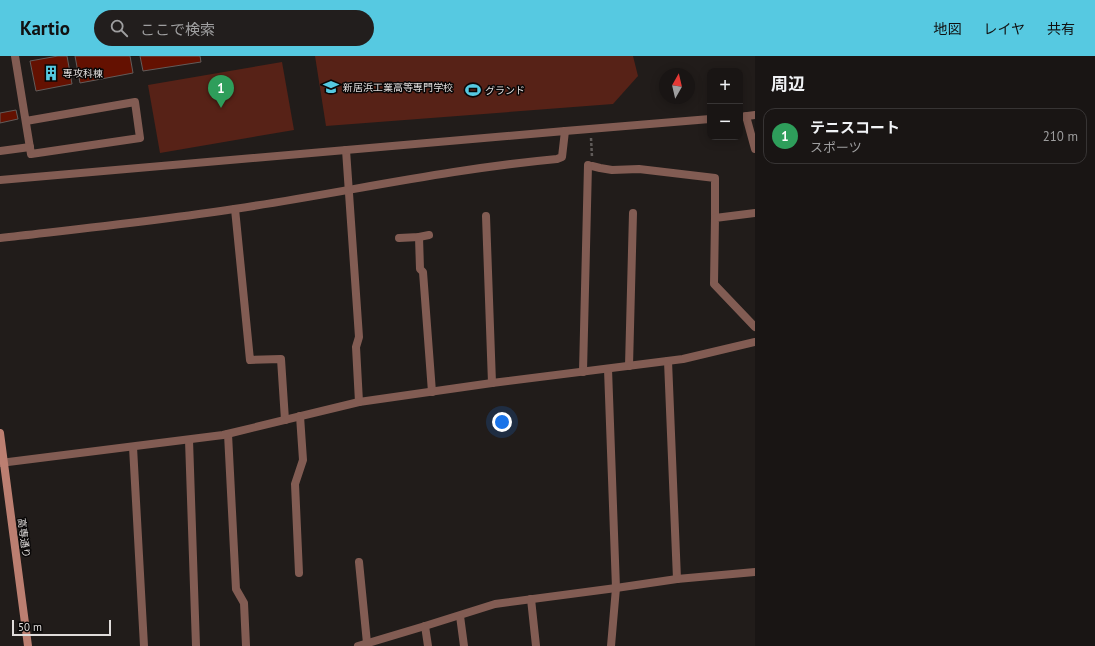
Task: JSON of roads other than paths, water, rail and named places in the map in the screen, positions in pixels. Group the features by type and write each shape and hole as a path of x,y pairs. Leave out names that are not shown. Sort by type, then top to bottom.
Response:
{"street":[{"path":"15,56 31,154 140,138 135,102 26,121"},
{"path":"755,115 743,117 755,149"},
{"path":"0,180 707,119"},
{"path":"0,238 129,224 235,209 512,163 556,159 562,157 565,131"},
{"path":"0,151 30,146"},
{"path":"346,150 359,337 356,347 359,402"},
{"path":"583,372 590,165 612,170 639,169 715,178 714,284 755,327"},
{"path":"235,209 250,360 281,359 285,420"},
{"path":"629,366 633,213"},
{"path":"715,218 755,213"},
{"path":"486,216 492,383"},
{"path":"399,238 429,235"},
{"path":"419,236 420,269 423,272 432,392"},
{"path":"2,462 228,434 359,402 492,383 683,359 755,342"},
{"path":"668,361 677,578"},
{"path":"608,369 616,588 611,646"},
{"path":"299,573 294,484 303,460 300,416"},
{"name":"高専通り","path":"0,433 2,462 28,646"},
{"path":"228,434 236,588 244,603 246,646"},
{"path":"189,440 196,646"},
{"path":"133,446 144,646"},
{"path":"359,562 367,643"},
{"path":"358,646 460,616 495,604 616,588 677,578 755,572"},
{"path":"531,599 536,646"},
{"path":"460,616 464,646"},
{"path":"425,626 428,646"}],"place":[{"name":"専攻科棟","path":"51,73"},
{"name":"新居浜工業高等専門学校","path":"331,87"},
{"name":"グランド","path":"473,90"},
{"name":"テニスコート","path":"221,108"}]}
